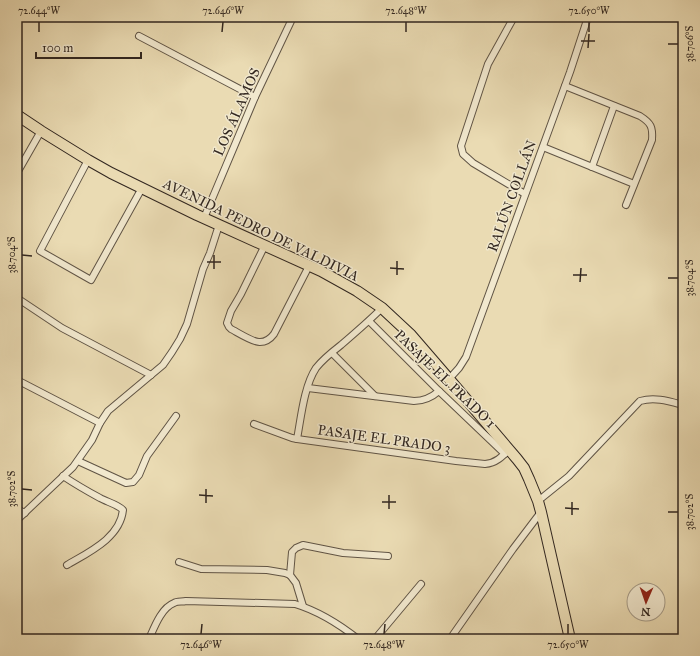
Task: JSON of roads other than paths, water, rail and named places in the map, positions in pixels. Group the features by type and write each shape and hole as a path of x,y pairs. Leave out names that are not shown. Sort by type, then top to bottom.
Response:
{"main road":[{"name":"AVENIDA PEDRO DE VALDIVIA","path":"17,115 88,160 204,218 345,284 382,308 411,336 449,379 507,452 524,468 541,512 570,639"}],"street":[{"name":"LOS ÁLAMOS","path":"204,218 255,97 293,17"},
{"path":"514,17 488,64 461,146 463,154 473,163 525,194"},
{"name":"RALÚN COLLÁN","path":"449,379 466,357 565,86 588,17"},
{"path":"139,36 255,97"},
{"path":"565,86 640,116 648,121 651,126 653,131 652,140 626,205"},
{"path":"592,167 614,106"},
{"path":"17,173 41,131"},
{"path":"542,147 634,184"},
{"path":"88,160 40,251 91,280 142,188"},
{"path":"17,520 78,461 92,440 100,422 108,411 163,365 172,352 187,324 203,269 219,225"},
{"path":"264,245 228,318 228,325 231,329 256,342 262,342 270,338 276,332 309,266"},
{"path":"17,298 62,328 152,375"},
{"path":"297,439 308,388 316,368 382,308"},
{"name":"PASAJE EL PRADO 1","path":"369,321 439,391 507,452"},
{"path":"332,353 375,396"},
{"path":"17,380 100,422"},
{"path":"308,388 418,401 428,399 439,391"},
{"path":"538,501 569,476 640,401 657,399 683,405"},
{"path":"78,461 126,482 133,482 139,474 147,456 176,416"},
{"name":"PASAJE EL PRADO 3","path":"254,424 297,439 456,461 486,464 498,460 507,452"},
{"path":"63,476 101,498 119,506 123,510 119,522 106,541 67,565"},
{"path":"17,508 25,512"},
{"path":"450,639 513,548 541,512"},
{"path":"290,575 292,552 296,548 303,545 343,552 388,556"},
{"path":"179,562 201,569 267,570 290,575 296,583 302,606"},
{"path":"375,639 421,584"},
{"path":"148,639 167,606 175,602 186,601 295,604 309,608 341,626 358,639"}]}
